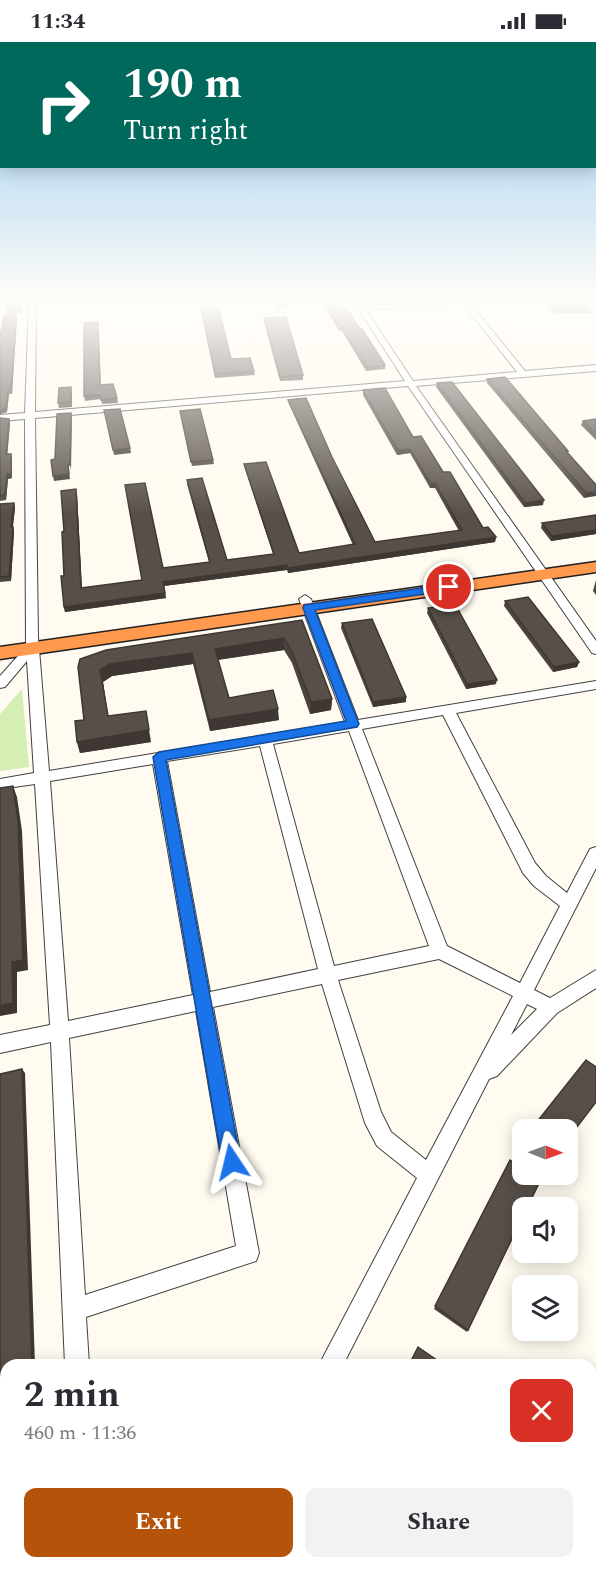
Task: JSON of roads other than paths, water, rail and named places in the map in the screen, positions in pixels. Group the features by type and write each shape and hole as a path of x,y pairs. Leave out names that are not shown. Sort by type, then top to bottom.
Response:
{"highway":[{"path":"0,643 33,642 540,570 596,558"},
{"path":"540,570 596,567"},
{"path":"0,653 33,642"}],"street":[{"path":"31,373 33,642 60,1033 77,1359"},
{"path":"404,373 596,650"},
{"path":"0,418 532,373"},
{"path":"307,603 440,951"},
{"path":"0,684 33,642"},
{"path":"0,784 596,685"},
{"path":"447,709 529,868 540,881 570,904"},
{"path":"265,739 328,975 372,1116 384,1139 429,1175"},
{"path":"74,1310 248,1253 159,757"},
{"path":"334,1359 596,853"},
{"path":"0,1044 440,951 551,1007"},
{"path":"477,1084 525,1031 551,1007 596,978"}]}
